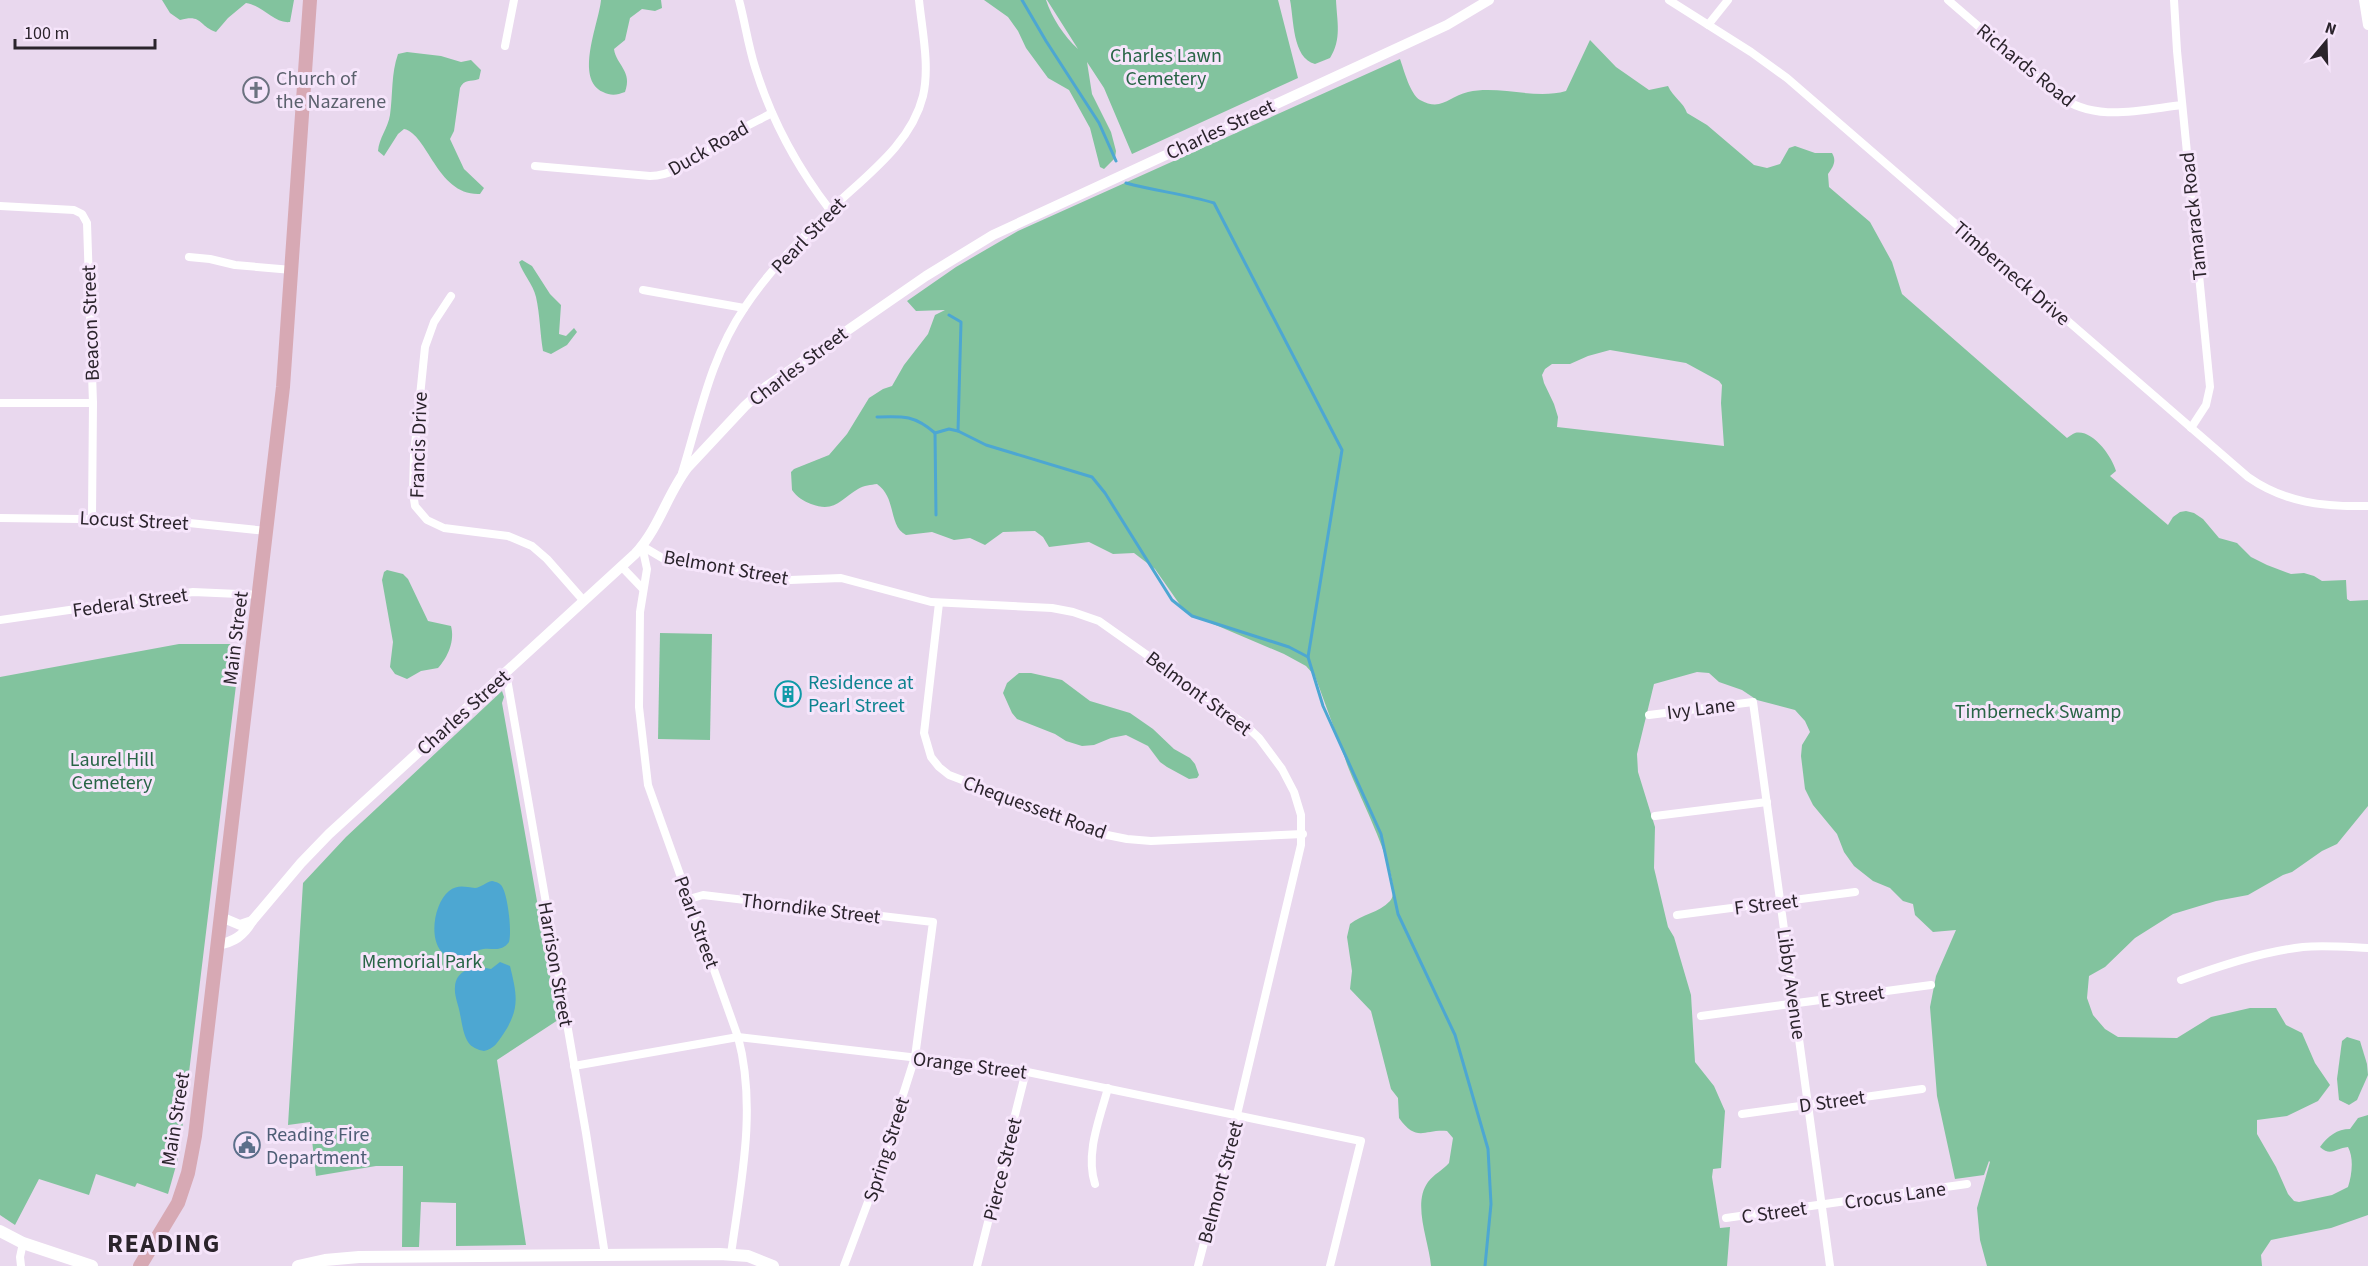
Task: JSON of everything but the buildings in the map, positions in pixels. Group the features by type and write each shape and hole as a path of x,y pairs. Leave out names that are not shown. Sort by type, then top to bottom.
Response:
{"main road":[{"name":"Main Street","path":"140,1266 172,1214 189,1170 195,1136 283,387 310,0"},
{"path":"0,1231 23,1243 92,1266"},
{"path":"298,1266 325,1260 359,1257 604,1255 661,1260 731,1254 748,1256 773,1266"}],"street":[{"path":"505,46 514,0"},
{"path":"739,0 755,66 772,113 798,166 830,210"},
{"name":"Pearl Street","path":"681,476 712,369 727,336 744,308 778,265 893,149 916,116 923,96 925,77 919,0"},
{"name":"Charles Street","path":"217,945 236,940 322,842 642,546 661,518 681,476 736,415 767,386 964,250 1057,203 1447,25 1489,0"},
{"name":"Timberneck Drive","path":"1669,0 1787,78 2248,477 2272,491 2312,504 2368,506"},
{"path":"1708,25 1728,0"},
{"name":"Richards Road","path":"1948,0 2058,95 2079,109 2104,113 2182,105"},
{"name":"Tamarack Road","path":"2174,0 2210,387 2206,405 2191,428"},
{"path":"2364,0 2368,25"},
{"name":"Duck Road","path":"535,166 650,176 662,175 676,170 723,139 772,113"},
{"name":"Beacon Street","path":"0,206 70,209 84,216 87,228 93,403 92,517"},
{"path":"189,257 235,265 292,270"},
{"path":"643,290 744,308"},
{"name":"Francis Drive","path":"451,296 434,322 425,347 414,455 412,493 415,506 427,520 444,528 508,536 532,546 584,600"},
{"path":"0,403 93,403"},
{"name":"Locust Street","path":"0,518 92,517 160,520 267,531"},
{"name":"Pearl Street","path":"642,546 647,569 640,633 639,707 647,778 657,813 738,1037 746,1070 747,1108 731,1254"},
{"name":"Belmont Street","path":"642,546 664,559 710,568 781,579 841,578 939,603 1064,610 1090,618 1115,630 1243,723 1275,758 1291,786 1301,815 1303,834 1237,1115 1198,1266"},
{"path":"621,566 644,589"},
{"name":"Federal Street","path":"0,620 193,592 260,595"},
{"name":"Chequessett Road","path":"939,603 924,733 929,753 946,773 969,784 1085,827 1127,839 1162,841 1303,834"},
{"name":"Harrison Street","path":"506,673 604,1255"},
{"name":"Ivy Lane","path":"1649,715 1753,702"},
{"name":"Libby Avenue","path":"1753,702 1830,1266"},
{"path":"1655,816 1767,802"},
{"name":"F Street","path":"1677,915 1855,892"},
{"name":"Thorndike Street","path":"689,899 703,895 933,922"},
{"path":"221,917 240,925 250,925"},
{"name":"Spring Street","path":"844,1266 874,1186 915,1057 933,922"},
{"path":"2181,980 2256,956 2295,949 2322,946 2368,948"},
{"name":"E Street","path":"1701,1016 1931,985"},
{"name":"Orange Street","path":"574,1066 738,1037 1026,1071 1362,1142 1330,1266"},
{"name":"Pierce Street","path":"977,1266 1026,1071"},
{"path":"1095,1184 1090,1171 1090,1159 1108,1088"},
{"name":"D Street","path":"1742,1114 1922,1089"},
{"name":"Crocus Lane","path":"1822,1205 1967,1184"},
{"name":"C Street","path":"1726,1218 1822,1205"},
{"path":"21,1266 23,1243"}],"green space":[{"path":"162,0 294,0 290,22 279,20 252,4 246,3 216,32 193,18 180,20 170,13"},
{"path":"601,0 661,0 662,8 655,11 642,9 630,18 625,40 614,49 627,79 625,92 617,94 603,92 595,85 590,75 590,50"},
{"name":"Charles Lawn Cemetery","path":"984,0 1046,0 1059,26 1078,49 1047,0 1278,0 1298,78 1132,154 1104,88 1087,62 1092,94 1111,132 1116,151 1115,158 1104,169 1100,167 1090,128 1069,90 1048,78 1026,48 1008,17"},
{"path":"1290,0 1336,0 1337,37 1330,58 1315,64 1302,54 1295,37"},
{"name":"Timberneck Swamp","path":"1590,40 1616,67 1649,90 1668,86 1687,113 1707,125 1754,165 1767,168 1780,164 1789,148 1795,146 1815,153 1832,153 1834,161 1828,174 1829,187 1870,222 1892,262 1902,294 2067,438 2075,433 2082,433 2101,445 2116,471 2110,476 2168,525 2180,512 2194,513 2203,519 2219,538 2237,543 2251,557 2267,565 2291,574 2304,573 2322,581 2346,580 2347,599 2350,601 2368,600 2368,806 2337,844 2322,851 2292,872 2248,895 2216,901 2173,914 2135,938 2105,967 2089,976 2087,998 2093,1015 2105,1029 2118,1037 2177,1038 2211,1017 2250,1008 2276,1008 2286,1025 2302,1033 2315,1063 2330,1085 2318,1101 2287,1116 2257,1120 2257,1134 2288,1194 2294,1201 2299,1202 2332,1195 2348,1187 2352,1167 2348,1147 2331,1152 2320,1147 2333,1134 2350,1129 2358,1118 2368,1115 2368,1215 2331,1228 2271,1240 2261,1255 2262,1266 1987,1266 1980,1240 1977,1208 1990,1162 1984,1175 1955,1179 1937,1096 1930,1007 1936,976 1956,930 1933,932 1915,915 1913,904 1903,901 1890,888 1873,881 1854,866 1844,852 1837,834 1813,805 1805,789 1801,756 1802,745 1810,732 1805,721 1795,710 1757,700 1742,690 1719,682 1709,673 1697,672 1654,684 1637,754 1638,772 1655,827 1654,868 1668,927 1674,937 1691,995 1695,1062 1714,1086 1725,1111 1721,1168 1713,1169 1712,1177 1720,1228 1730,1227 1727,1266 1431,1266 1421,1201 1428,1182 1449,1163 1453,1138 1447,1131 1416,1133 1405,1126 1399,1118 1398,1098 1391,1089 1371,1011 1350,989 1352,971 1347,937 1350,924 1386,905 1393,891 1385,854 1349,770 1315,676 1306,666 1284,654 1185,612 1155,569 1134,553 1113,554 1089,542 1049,547 1043,537 1035,531 1003,532 985,545 970,538 954,540 932,532 906,535 900,531 887,497 877,484 860,488 837,504 826,507 805,502 792,490 791,472 829,455 847,434 869,398 892,386 904,365 928,334 935,315 945,310 916,311 907,301 956,267 1018,231 1400,59 1413,93 1420,100 1428,103 1440,104 1461,94 1480,90 1542,94 1566,91","holes":["1610,350 1686,363 1719,381 1722,385 1724,446 1557,427 1558,417 1542,375 1545,369 1552,364 1570,364"]},
{"path":"407,52 441,56 461,62 471,60 481,70 479,79 465,82 460,88 454,131 450,139 464,169 484,188 480,194 465,192 453,185 443,176 420,142 412,133 404,129 398,134 384,156 378,151 390,115 393,77 398,54"},
{"path":"522,260 532,266 550,294 561,305 559,334 566,336 574,328 577,332 567,345 551,354 543,351 536,297 519,262"},
{"path":"387,570 403,574 408,579 428,621 451,626 450,648 438,668 421,671 407,679 395,674 390,667 393,642 382,580"},
{"path":"660,633 712,634 710,740 658,739"},
{"name":"Laurel Hill Cemetery","path":"179,644 241,644 179,1155 168,1194 137,1183 135,1187 96,1174 89,1195 39,1179 15,1225 0,1215 0,677"},
{"path":"1019,673 1031,673 1062,680 1090,701 1130,713 1153,729 1174,749 1190,758 1199,775 1197,778 1189,779 1167,767 1160,762 1148,746 1126,735 1094,745 1082,746 1017,719 1003,693 1007,683"},
{"name":"Memorial Park","path":"502,691 504,697 502,703 558,1020 497,1060 526,1245 456,1246 456,1203 421,1202 419,1247 402,1247 403,1166 376,1166 316,1176 310,1122 288,1125 303,883 346,837"},
{"path":"2347,1037 2360,1041 2368,1075 2357,1100 2349,1105 2339,1100 2337,1079 2342,1041"}],"water":[{"path":"492,881 501,885 506,896 510,922 509,942 499,949 483,949 464,957 447,956 440,950 434,930 438,908 443,898 455,887 477,888"},
{"path":"500,962 510,966 516,1001 515,1008 500,1039 493,1047 484,1051 473,1047 466,1039 456,997 456,981 463,972 474,968 491,969"}],"waterway":[{"path":"1022,0 1099,123 1116,161"},
{"path":"1126,183 1214,203 1342,450 1308,657 1323,706 1381,834 1398,914 1455,1035 1488,1149 1491,1204 1485,1266"},
{"path":"949,315 961,322 958,431 986,445 1092,477 1105,493 1172,600 1192,616 1289,647 1308,657"},
{"path":"877,417 908,418 921,423 935,433"},
{"path":"936,515 935,433 949,429 958,431"}],"place":[{"name":"Church of the Nazarene","path":"256,90"},
{"name":"Residence at Pearl Street","path":"788,694"},
{"name":"Reading Fire Department","path":"247,1145"}],"district":[{"name":"READING","path":"164,1243"}]}
